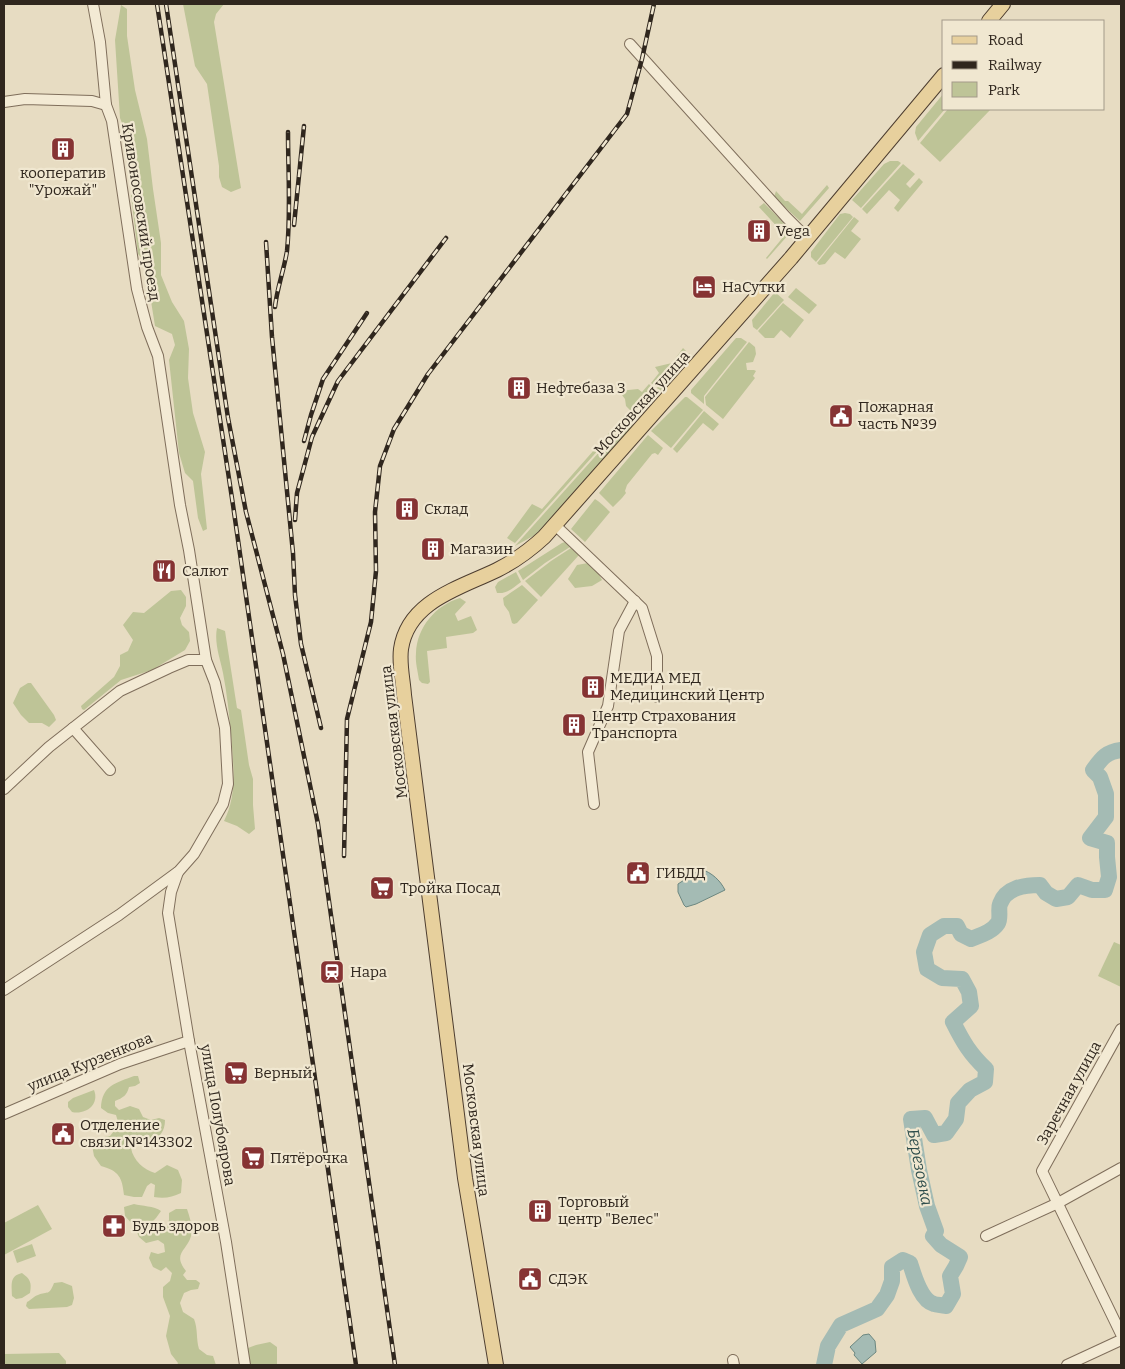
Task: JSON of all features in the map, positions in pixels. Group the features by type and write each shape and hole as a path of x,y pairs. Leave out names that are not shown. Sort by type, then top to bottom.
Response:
{"main road":[{"path":"989,20 1003,4"},
{"name":"Московская улица","path":"496,1365 457,1119 404,695 401,668 403,642 409,626 425,607 450,591 520,557 556,525 808,238 942,77"}],"street":[{"name":"Кривоносовский проезд","path":"93,4 100,42 106,105 112,122 137,289 147,327 158,356 180,505 206,660 215,683 225,728 228,784 223,804 194,854 178,871"},
{"path":"630,44 808,238"},
{"path":"4,102 25,99 92,101 106,105"},
{"path":"556,525 642,608 656,656 657,697"},
{"path":"594,804 588,752 608,706 619,631 636,601"},
{"path":"4,789 49,747 120,691 188,660 206,660"},
{"path":"73,728 110,770"},
{"path":"4,990 119,915 178,871"},
{"name":"улица Полубоярова","path":"178,871 171,892 168,913 189,1041 226,1242 245,1365"},
{"name":"Заречная улица","path":"1058,1204 1042,1171 1121,1028"},
{"name":"улица Курзенкова","path":"4,1114 120,1064 189,1041"},
{"path":"986,1236 1058,1204 1121,1168"},
{"path":"1058,1204 1121,1334"},
{"path":"1067,1365 1121,1340"}],"green space":[{"path":"183,4 224,4 216,14 214,22 241,188 231,192 222,187 219,177 207,84 195,66"},
{"path":"121,5 127,9 127,36 135,90 147,139 161,243 161,275 172,302 184,321 189,349 188,378 193,413 205,452 201,474 207,529 203,531 198,518 193,481 185,473 179,453 169,360 175,345 172,334 155,326 151,301 151,268 138,254 131,195 136,174 131,146 120,118 115,40"},
{"path":"942,95 942,110 944,110 918,141 915,133 916,127"},
{"path":"947,110 990,110 940,162 920,143"},
{"path":"890,161 901,163 861,208 852,200 884,164"},
{"path":"903,164 915,174 906,184 910,188 919,178 923,182 898,212 894,208 900,200 889,190 867,214 862,209"},
{"path":"827,185 829,188 800,221 774,197 776,191 785,201 788,201 802,214"},
{"path":"764,203 785,224 789,234 767,259 784,236 759,207"},
{"path":"845,213 853,217 816,262 811,257 811,252 840,214"},
{"path":"854,217 859,221 851,231 861,239 845,259 835,252 825,264 819,265 817,263"},
{"path":"796,288 817,305 809,314 788,297"},
{"path":"775,292 784,300 757,330 753,327 752,320"},
{"path":"783,303 804,320 790,338 781,330 774,338 765,338 758,331"},
{"path":"736,338 741,338 747,342 704,396 704,404 691,393 691,390"},
{"path":"749,342 755,347 756,354 753,362 746,363 747,370 756,371 753,376 755,378 723,419 706,405 705,397"},
{"path":"683,348 686,351 655,386 651,383 659,373 655,367 672,363"},
{"path":"689,353 693,357 663,392 657,388"},
{"path":"649,384 653,388 632,412 626,406 625,399 619,391 638,389 642,392"},
{"path":"685,397 703,410 671,448 651,431"},
{"path":"704,411 719,424 713,431 703,423 677,453 673,449"},
{"path":"624,416 627,418 515,543 507,538 532,504 542,509"},
{"path":"627,421 633,426 546,524 535,535 515,546"},
{"path":"648,435 663,448 658,455 652,454 627,485 626,493 613,507 599,493"},
{"path":"595,499 610,512 585,542 571,529"},
{"path":"565,542 570,547 523,580 518,571"},
{"path":"571,548 579,555 541,597 525,581"},
{"path":"588,563 596,569 602,580 592,586 575,588 568,579 577,565"},
{"path":"516,572 521,582 507,592 497,593 495,587 498,582"},
{"path":"522,585 538,600 514,624 504,605 503,598"},
{"path":"181,590 186,597 186,606 180,618 182,625 189,632 190,641 185,650 152,670 121,680 84,710 82,709 81,706 114,677 120,666 120,655 128,651 133,640 123,625 133,612 144,613 171,591"},
{"path":"460,598 466,602 455,614 458,621 471,616 477,630 473,633 446,637 447,648 427,651 430,682 428,684 422,683 419,680 416,660 417,643 420,634 429,618 443,606"},
{"path":"217,628 225,631 237,708 241,710 249,765 253,779 255,829 249,834 237,826 224,821 231,800 234,778 227,696 217,645"},
{"path":"31,683 54,715 56,720 49,727 42,723 29,723 13,703 20,688"},
{"path":"1114,942 1121,945 1121,987 1098,976"},
{"path":"138,1076 140,1083 129,1087 124,1096 115,1101 115,1106 119,1110 130,1106 139,1109 143,1117 151,1120 159,1118 165,1120 163,1131 156,1139 149,1142 141,1137 133,1136 131,1146 137,1160 151,1172 155,1173 167,1165 178,1170 182,1180 181,1193 175,1196 165,1198 154,1197 155,1185 151,1183 147,1186 142,1197 124,1195 121,1179 112,1170 101,1166 94,1156 92,1145 100,1138 110,1136 119,1125 116,1115 108,1113 101,1108 104,1094 111,1086"},
{"path":"94,1090 95,1100 90,1108 82,1112 72,1112 68,1107 68,1102 73,1098"},
{"path":"134,1204 161,1211 151,1223 150,1229 158,1231 166,1231 169,1213 176,1209 187,1209 192,1233 180,1256 180,1260 186,1271 183,1275 187,1280 196,1280 200,1283 198,1289 184,1293 180,1303 183,1312 194,1319 199,1349 207,1355 213,1356 216,1365 177,1365 178,1363 171,1354 166,1336 170,1316 163,1297 163,1287 170,1281 172,1273 166,1267 161,1271 153,1267 149,1258 151,1252 158,1254 165,1252 164,1244 158,1240 146,1243 139,1237 134,1226 125,1216 124,1207"},
{"path":"38,1205 52,1229 4,1255 4,1223"},
{"path":"32,1244 36,1256 17,1263 13,1251"},
{"path":"22,1273 30,1281 30,1293 16,1299 12,1296 12,1282 15,1276"},
{"path":"62,1282 72,1286 74,1298 72,1305 67,1307 29,1309 26,1306 27,1302 35,1296 48,1292 54,1283"},
{"path":"270,1342 277,1347 277,1365 247,1365 248,1348"},
{"path":"59,1353 66,1361 66,1365 4,1365 4,1354"}],"water":[{"path":"701,869 715,877 725,890 686,907 678,892 678,884"},
{"path":"869,1334 875,1341 876,1352 862,1364 850,1347 863,1335"}],"waterway":[{"name":"Березовка","path":"824,1365 828,1346 841,1325 877,1309 887,1295 892,1281 892,1267 903,1260 910,1263 918,1286 929,1302 946,1306 953,1294 950,1276 960,1257 941,1245 933,1236 936,1231 927,1206 911,1119 925,1118 934,1135 946,1133 956,1119 958,1103 970,1090 985,1082 986,1069 967,1047 953,1022 971,1006 969,992 962,979 942,978 927,969 924,952 930,935 944,926 957,926 961,934 971,939 986,933 998,923 999,906 1003,898 1017,888 1040,885 1046,893 1056,899 1068,897 1078,885 1092,890 1105,890 1109,877 1107,843 1090,838 1106,817 1106,794 1100,777 1093,770 1105,756 1121,750"}],"railway":[{"path":"157,4 233,505 356,1365"},
{"path":"166,4 228,418 246,512 283,654 318,824 395,1365"},
{"path":"344,856 347,719 371,622 376,571 375,512 380,466 394,429 428,374 627,114 654,4"},
{"path":"294,225 304,126"},
{"path":"275,307 287,251 289,206 288,132"},
{"path":"295,520 297,493 312,437 338,381 446,238"},
{"path":"266,242 272,337 293,553 295,595 301,644 321,728"},
{"path":"304,441 323,379 367,313"}],"place":[{"name":"кооператив \"Урожай\"","path":"63,149"},
{"name":"Vega","path":"759,231"},
{"name":"НаСутки","path":"704,287"},
{"name":"Нефтебаза 3","path":"519,388"},
{"name":"Пожарная часть №39","path":"841,416"},
{"name":"Склад","path":"407,509"},
{"name":"Магазин","path":"433,549"},
{"name":"Салют","path":"164,571"},
{"name":"МЕДИА МЕД Медицинский Центр","path":"593,687"},
{"name":"Центр Страхования Транспорта","path":"574,725"},
{"name":"ГИБДД","path":"638,873"},
{"name":"Тройка Посад","path":"382,888"},
{"name":"Нара","path":"332,972"},
{"name":"Верный","path":"236,1073"},
{"name":"Отделение связи №143302","path":"63,1134"},
{"name":"Пятёрочка","path":"253,1158"},
{"name":"Торговый центр \"Велес\"","path":"540,1211"},
{"name":"Будь здоров","path":"114,1226"},
{"name":"СДЭК","path":"530,1279"}]}
